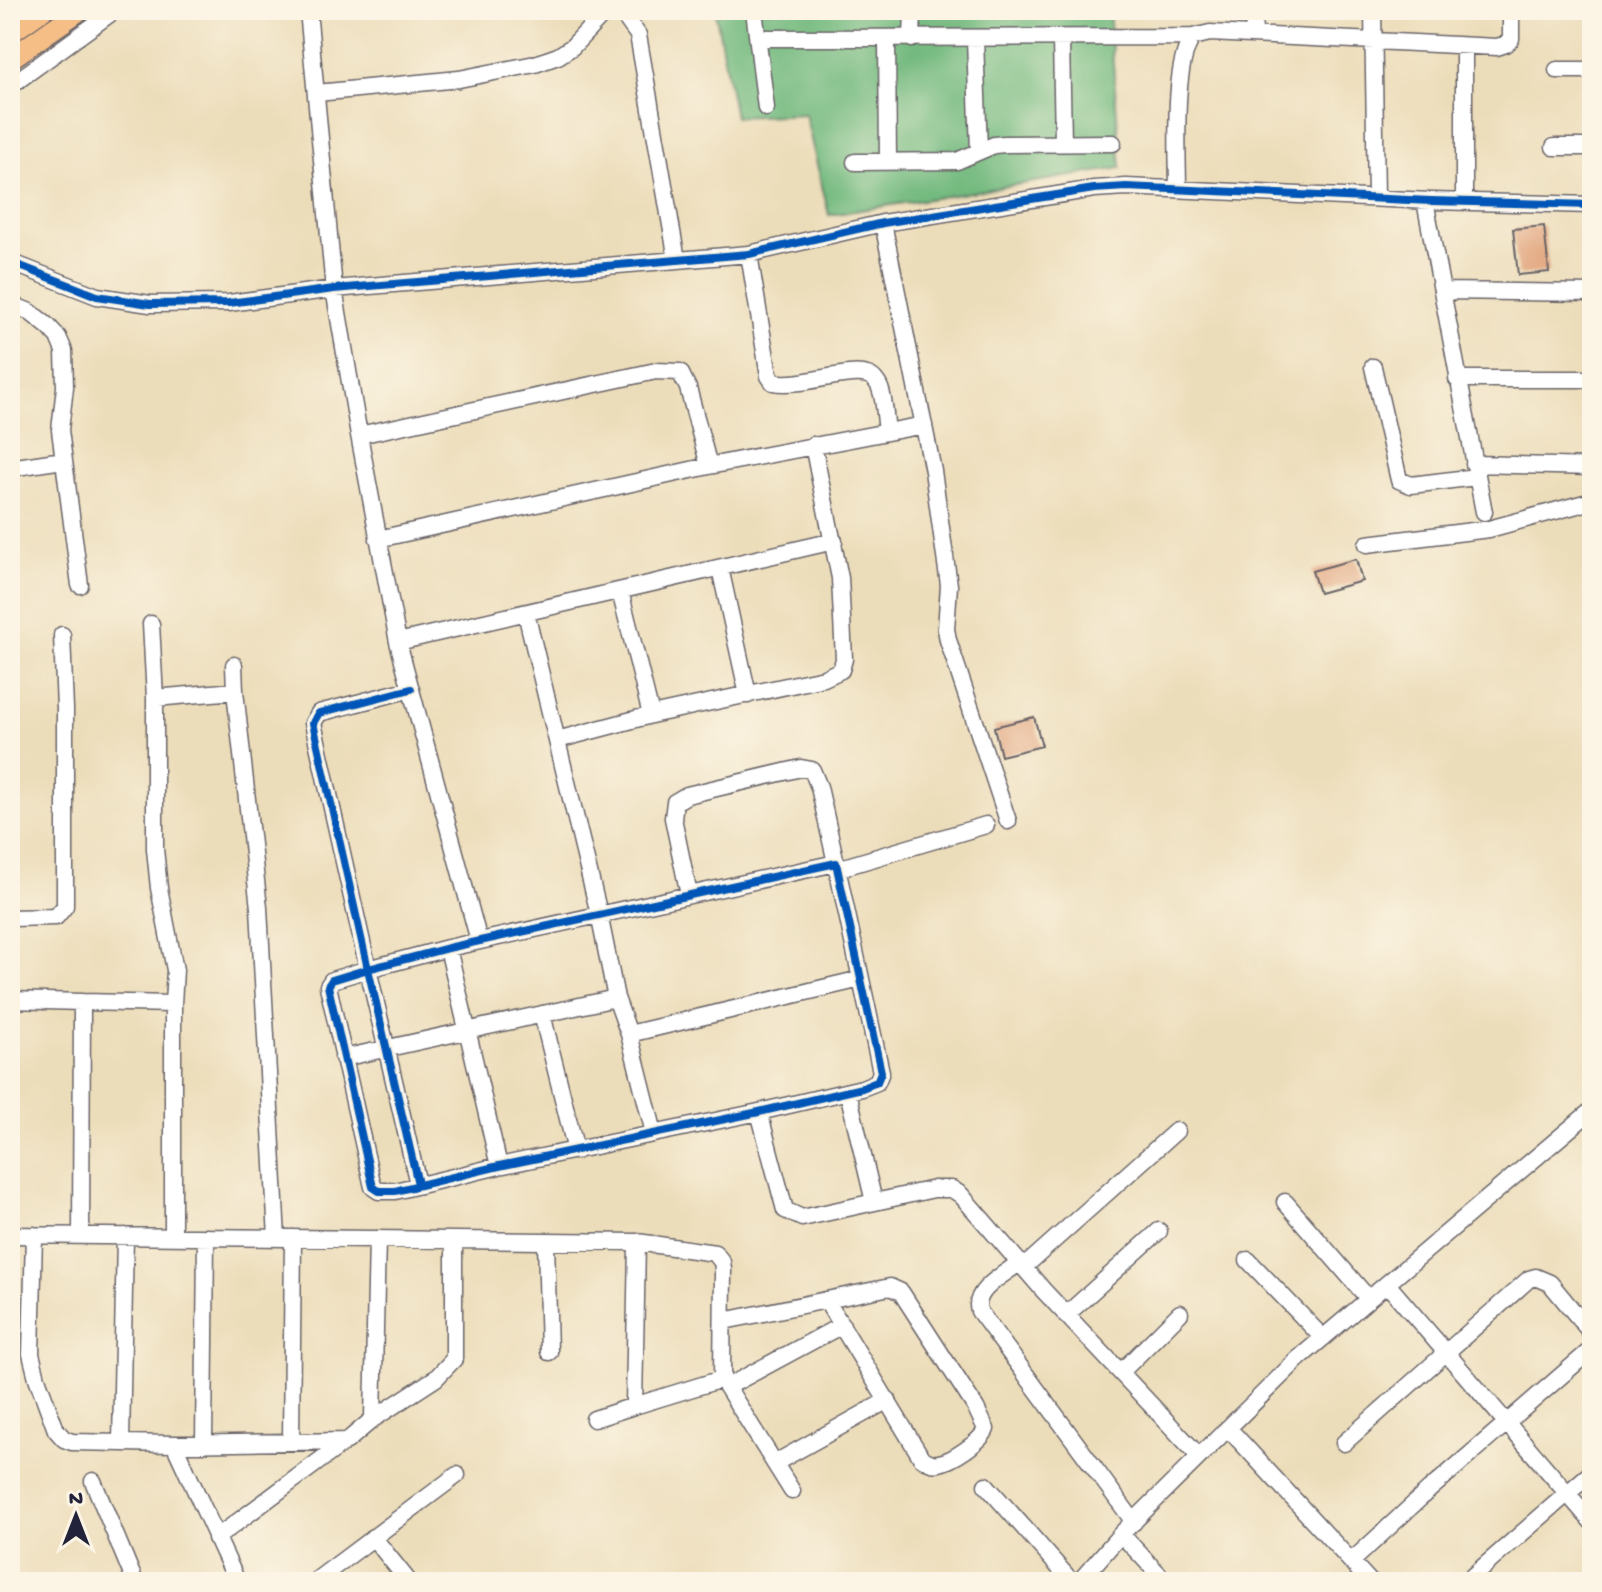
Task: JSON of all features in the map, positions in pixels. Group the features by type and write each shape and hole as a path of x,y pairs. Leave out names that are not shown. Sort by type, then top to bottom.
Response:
{"main road":[{"path":"10,33 43,10"},
{"path":"10,59 80,10"}],"street":[{"path":"10,86 115,10"},
{"path":"308,10 334,289 378,539 398,642 479,941"},
{"path":"317,93 459,79 535,64 572,47 607,10"},
{"path":"620,10 638,35 641,46 677,260"},
{"path":"754,10 766,108"},
{"path":"912,39 913,10"},
{"path":"1253,10 1254,35"},
{"path":"1373,10 1376,198"},
{"path":"758,38 1061,39 1193,37 1210,33 1482,48 1506,44 1511,39 1511,10"},
{"path":"1178,189 1181,74 1185,50 1193,37"},
{"path":"887,39 888,162"},
{"path":"975,39 979,151"},
{"path":"1061,39 1063,143"},
{"path":"1464,47 1464,202"},
{"path":"1557,70 1592,70"},
{"path":"855,162 957,161 994,145 1113,143"},
{"path":"1554,147 1592,147"},
{"path":"10,262 97,296 150,304 229,303 334,289 749,254 883,223 1094,189 1126,187 1425,201 1592,205"},
{"path":"1425,201 1484,512"},
{"path":"883,223 924,425 949,585 948,640 1008,821"},
{"path":"749,254 769,376 773,382 804,383 867,374 880,389 887,432"},
{"path":"1442,291 1592,293"},
{"path":"10,304 30,312 49,327 64,351 66,366 60,430 80,585"},
{"path":"1373,367 1399,480 1411,485 1475,470 1592,467"},
{"path":"359,435 656,371 674,370 680,372 688,388 709,466"},
{"path":"1457,379 1592,379"},
{"path":"378,539 709,466 924,425"},
{"path":"557,740 651,715 824,678 841,670 844,659 842,612 834,541 813,445"},
{"path":"10,468 63,460"},
{"path":"1367,544 1489,529 1592,501"},
{"path":"398,642 834,541"},
{"path":"720,568 748,695"},
{"path":"620,591 651,715"},
{"path":"526,613 599,914 616,998 629,1034 654,1133"},
{"path":"151,624 155,698 155,849 159,888 175,970 173,1236"},
{"path":"10,918 56,917 65,906 62,635"},
{"path":"234,665 259,908 285,1238 291,1441"},
{"path":"411,689 319,713 313,723 418,1184"},
{"path":"155,698 235,691"},
{"path":"689,895 673,818 675,802 687,795 801,768 812,770 819,787 836,866 861,979 881,1072 877,1082 848,1092 395,1191 379,1191 373,1187 328,986 332,980 448,948 836,866 986,825"},
{"path":"448,948 499,1166"},
{"path":"629,1034 861,979"},
{"path":"343,1058 616,998"},
{"path":"10,1000 173,1004"},
{"path":"81,1236 82,1002"},
{"path":"542,1014 576,1151"},
{"path":"848,1092 874,1202"},
{"path":"1079,1582 1121,1534 1199,1456 1323,1338 1592,1110"},
{"path":"759,1112 785,1210 802,1218 934,1189 952,1189 961,1195 1066,1315 1199,1456"},
{"path":"1134,1522 977,1305 980,1295 1021,1265 1176,1131"},
{"path":"1285,1202 1368,1298"},
{"path":"1066,1315 1159,1231"},
{"path":"10,1235 637,1242 707,1251 718,1256 723,1269 724,1383 792,1491"},
{"path":"34,1235 31,1354 56,1430 64,1439 72,1442 174,1444 347,1441"},
{"path":"121,1443 125,1236"},
{"path":"204,1444 206,1237"},
{"path":"373,1419 377,1239"},
{"path":"216,1538 373,1419 436,1378 454,1359 454,1241"},
{"path":"546,1241 549,1352"},
{"path":"634,1406 637,1242"},
{"path":"1248,1260 1323,1338"},
{"path":"1344,1443 1516,1289 1536,1277 1550,1283 1592,1334"},
{"path":"1387,1284 1592,1522"},
{"path":"724,1321 826,1300 890,1287 901,1292 976,1408 986,1429 982,1438 944,1461 933,1464 921,1457 826,1300"},
{"path":"1121,1372 1180,1313"},
{"path":"594,1419 724,1383 842,1325"},
{"path":"1352,1561 1505,1422 1592,1349"},
{"path":"775,1463 888,1400"},
{"path":"1228,1428 1370,1582"},
{"path":"174,1444 236,1579"},
{"path":"1466,1582 1592,1472"},
{"path":"314,1582 457,1475"},
{"path":"93,1481 135,1582"},
{"path":"986,1485 1072,1582"},
{"path":"1121,1534 1166,1582"},
{"path":"373,1537 409,1582"}],"green space":[{"path":"715,10 1109,10 1121,168 829,215 805,114 735,117"}],"building":[{"path":"1544,226 1549,272 1518,275 1513,229"},
{"path":"1356,559 1362,581 1319,593 1312,571"},
{"path":"1034,717 1042,746 1001,756 994,727"}],"cycle path":[{"path":"10,262 97,296 150,304 229,303 334,289 749,254 883,223 1094,189 1126,187 1592,205"},
{"path":"411,689 319,713 313,723 368,969 332,980 328,986 373,1187 379,1191 395,1191 759,1112 862,1088 877,1082 881,1072 836,863 448,948 368,969 418,1184"}]}
